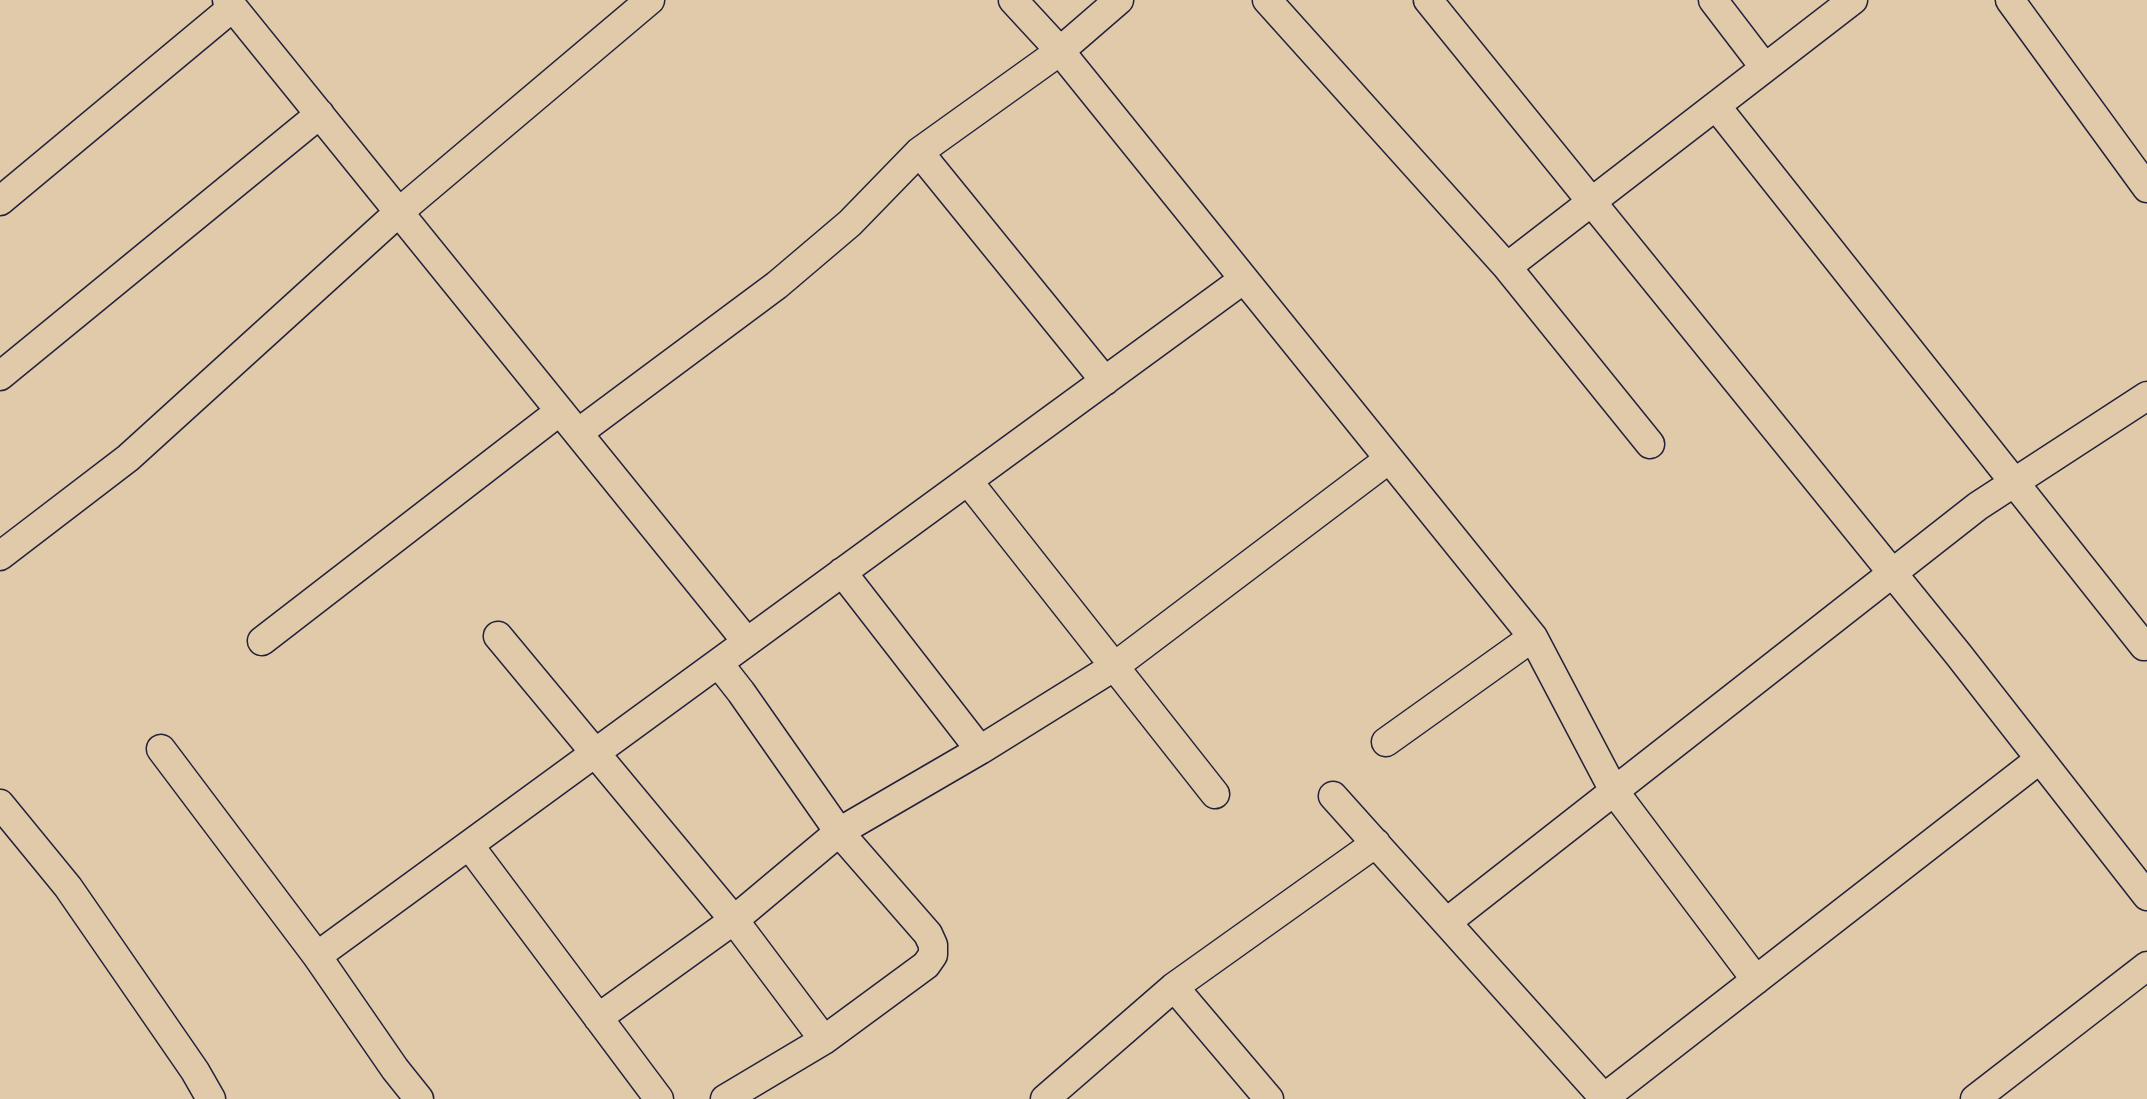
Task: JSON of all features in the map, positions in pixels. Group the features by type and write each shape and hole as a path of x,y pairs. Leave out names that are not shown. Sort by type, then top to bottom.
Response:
{"street":[{"path":"0,556 128,458 399,212 650,0"},
{"path":"1012,0 1060,51 1533,637 1614,791 1756,980"},
{"path":"578,434 776,285 850,223 919,152 1060,51 1119,0"},
{"path":"1267,0 1507,267 1650,444"},
{"path":"1428,0 1893,574 2147,896"},
{"path":"1713,0 1765,68"},
{"path":"1507,267 1853,0"},
{"path":"2010,0 2147,188"},
{"path":"0,201 230,3 747,642"},
{"path":"1716,106 2144,646"},
{"path":"0,376 320,114"},
{"path":"919,152 1105,380"},
{"path":"317,956 1244,279"},
{"path":"1447,922 1978,506 2147,396"},
{"path":"262,641 560,411"},
{"path":"598,1018 734,920 839,832 980,750 1115,666 1389,459"},
{"path":"968,481 1215,794"},
{"path":"842,572 980,750"},
{"path":"498,636 734,920 824,1040"},
{"path":"1386,742 1533,637"},
{"path":"718,664 741,692 839,832 928,934 933,945 933,956 926,965 824,1040 725,1099"},
{"path":"161,749 317,956 395,1069 420,1099"},
{"path":"1333,796 1605,1099 2040,759"},
{"path":"1,806 68,887 196,1071 211,1099"},
{"path":"1045,1099 1174,987 1376,843"},
{"path":"469,846 659,1099"},
{"path":"1975,1099 2147,966"},
{"path":"1174,987 1269,1099"}]}
